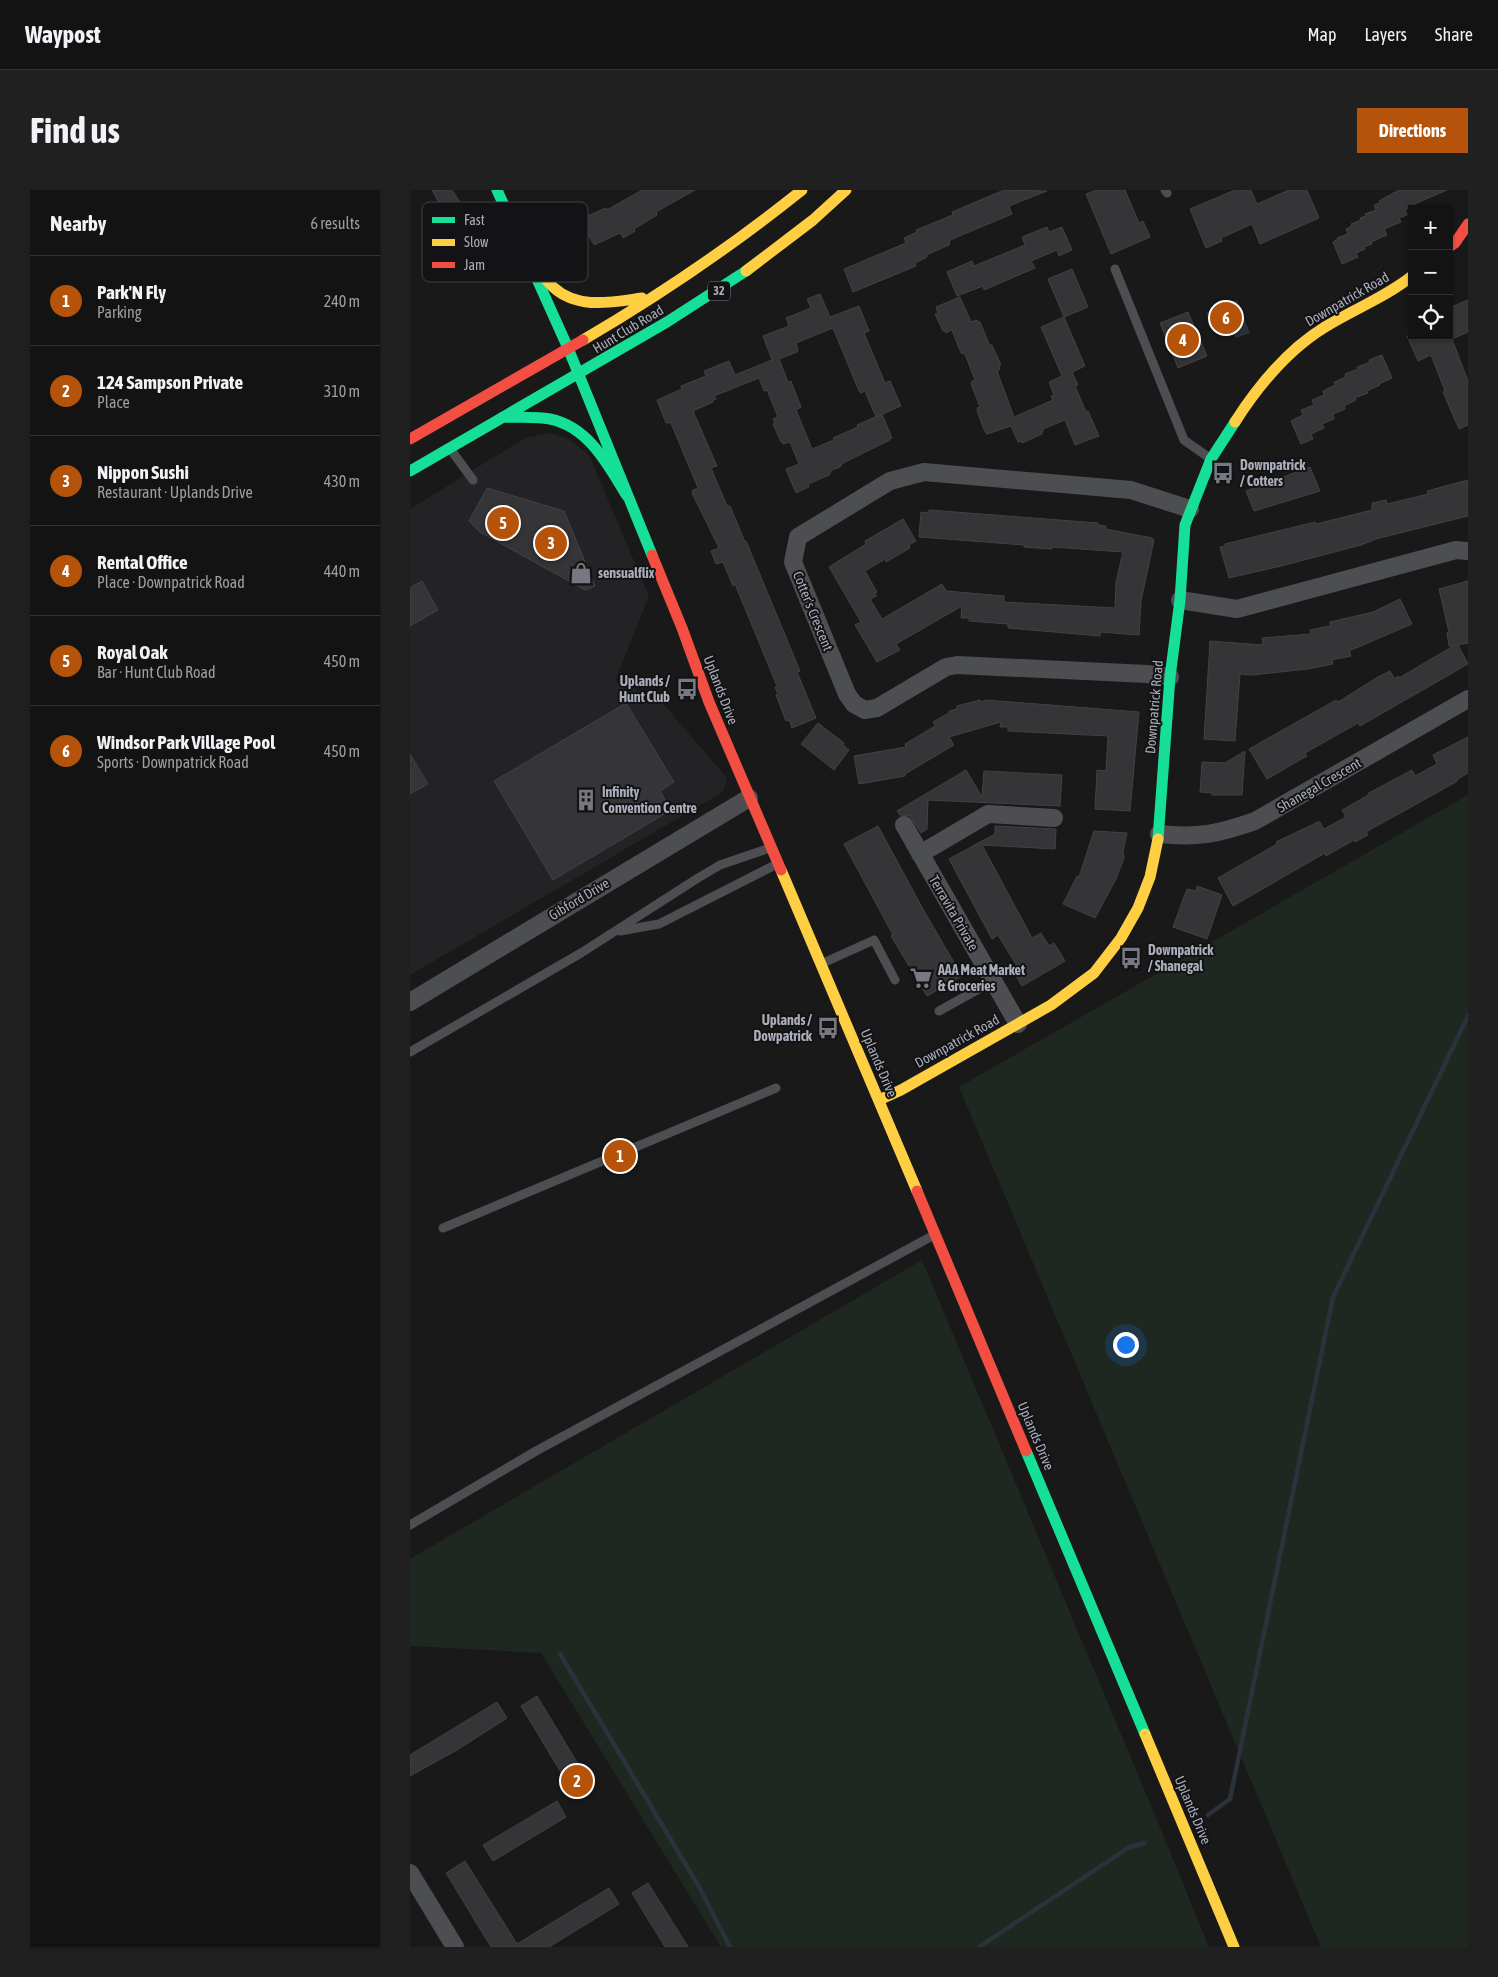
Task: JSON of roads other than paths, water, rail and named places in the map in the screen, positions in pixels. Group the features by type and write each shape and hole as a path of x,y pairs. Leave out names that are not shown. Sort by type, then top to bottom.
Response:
{"main road":[{"name":"Uplands Drive","path":"497,190 503,202"},
{"name":"Hunt Club Road","path":"410,439 568,348 706,264 754,230 802,190"},
{"name":"Hunt Club Road","path":"410,472 715,294 785,244 846,190"},
{"path":"1453,244 1468,224"},
{"name":"Downpatrick Road","path":"879,1100 901,1090 1051,1005 1094,972 1121,938 1138,908 1150,877 1160,834 1170,677 1180,600 1185,525 1211,459 1252,396 1301,344 1325,327 1397,288 1408,279"},
{"name":"Uplands Drive","path":"539,282 600,424 627,496 682,628 708,702 879,1100 1234,1947"},
{"path":"550,282 555,288 572,299 592,304 653,297"},
{"path":"503,417 553,420 572,427 591,441 627,496"}],"street":[{"name":"Cotter's Crescent","path":"1170,677 957,665 946,667 877,708 865,710 854,704 847,694 793,562 798,536 814,525 890,481 924,472 1131,490 1190,509"},
{"path":"1180,600 1237,609 1456,550 1468,551"},
{"name":"Shanegal Crescent","path":"1160,834 1187,837 1223,832 1255,822 1468,699"},
{"name":"Gibford Drive","path":"410,1002 749,798"},
{"path":"920,854 988,814 1054,818"},
{"name":"Terravita Private","path":"904,825 1018,1024"},
{"path":"410,1873 455,1947"}],"lane":[{"path":"1115,269 1184,440 1211,459"},
{"path":"450,448 473,480"},
{"path":"410,1052 615,932 720,866 770,848"},
{"path":"615,932 660,924 777,864"},
{"path":"820,964 874,940 895,980"},
{"path":"939,1011 993,981"},
{"path":"443,1228 776,1088"},
{"path":"410,1525 536,1450 934,1235"}],"waterway":[{"path":"1208,1815 1230,1799 1333,1297 1468,1016"},
{"path":"560,1654 698,1885 730,1947"},
{"path":"979,1947 1128,1848 1144,1843"}],"place":[{"name":"Windsor Park Village Pool","path":"1226,318"},
{"name":"Rental Office","path":"1183,340"},
{"name":"Downpatrick / Cotters","path":"1223,473"},
{"name":"Royal Oak","path":"503,523"},
{"name":"Nippon Sushi","path":"551,543"},
{"name":"sensualflix","path":"581,573"},
{"name":"Uplands / Hunt Club","path":"687,689"},
{"name":"Infinity Convention Centre","path":"586,800"},
{"name":"Downpatrick / Shanegal","path":"1131,958"},
{"name":"AAA Meat Market & Groceries","path":"921,978"},
{"name":"Uplands / Dowpatrick","path":"828,1028"},
{"name":"Park'N Fly","path":"620,1156"},
{"name":"124 Sampson Private","path":"577,1781"}]}
